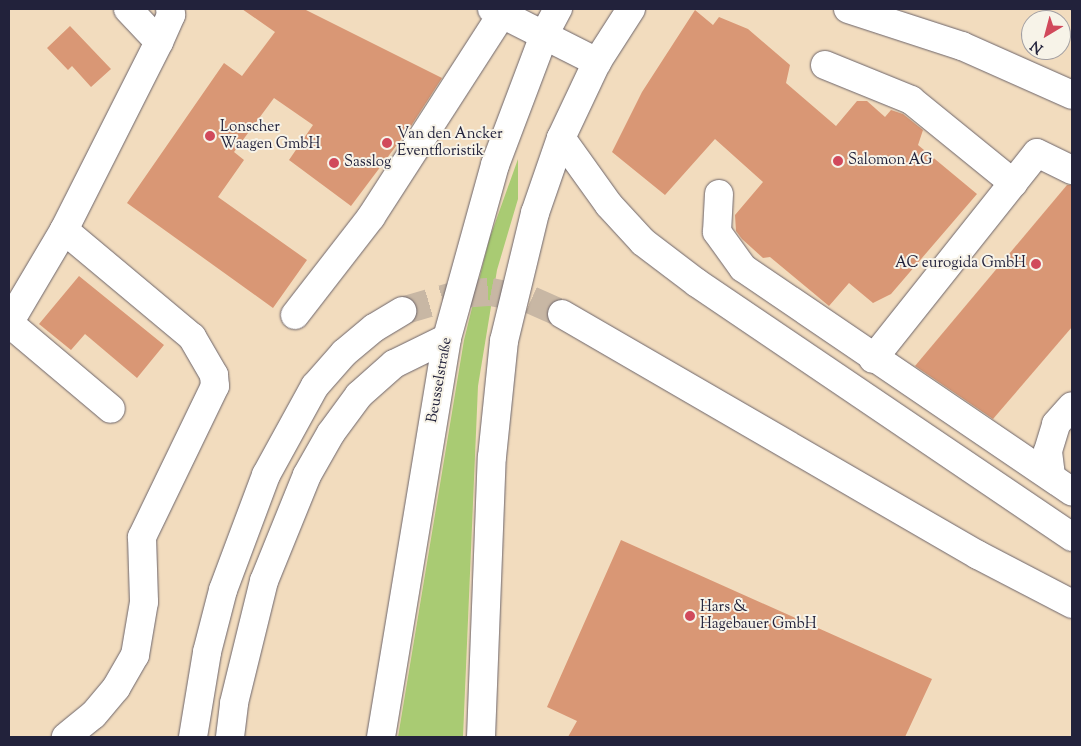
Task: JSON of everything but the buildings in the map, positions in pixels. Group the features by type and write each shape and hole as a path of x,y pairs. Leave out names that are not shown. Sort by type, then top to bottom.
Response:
{"main road":[{"path":"128,9 159,28"},
{"path":"111,409 9,323 64,230 159,28 171,15 170,9"},
{"name":"Beusselstraße","path":"381,737 447,338 495,165 544,35 558,9"},
{"path":"481,737 492,457 504,341 535,213 561,138 597,62 631,9"},
{"path":"848,9 962,46 1072,96"},
{"path":"295,315 371,218 497,11 597,62"},
{"path":"825,64 911,100 1013,183"},
{"path":"561,138 609,205 644,242 697,282 1072,537"},
{"path":"873,359 1037,153 1072,170"},
{"path":"720,194 717,232 743,268 873,359 1062,484"},
{"path":"64,230 192,337 214,375 215,386 142,537 144,602 135,655 116,688 92,715 66,737"},
{"path":"193,737 207,652 223,590 266,475 315,386 344,353 374,328 402,311"},
{"path":"562,314 978,555 1072,604"},
{"path":"230,737 234,703 264,581 307,475 331,433 359,395 394,364 447,338"},
{"path":"1062,484 1048,451 1056,424 1072,406"}],"green space":[{"path":"518,159 518,199 497,270 478,386 463,737 398,737 464,340 489,240"}],"tunnel":[{"path":"402,311 460,294 491,292 531,300 562,314"}],"place":[{"name":"Lonscher Waagen GmbH","path":"210,136"},
{"name":"Van den Ancker Eventfloristik","path":"387,143"},
{"name":"Salomon AG","path":"838,161"},
{"name":"Sasslog","path":"334,163"},
{"name":"AC eurogida GmbH","path":"1036,264"},
{"name":"Hars & Hagebauer GmbH","path":"690,616"}]}
